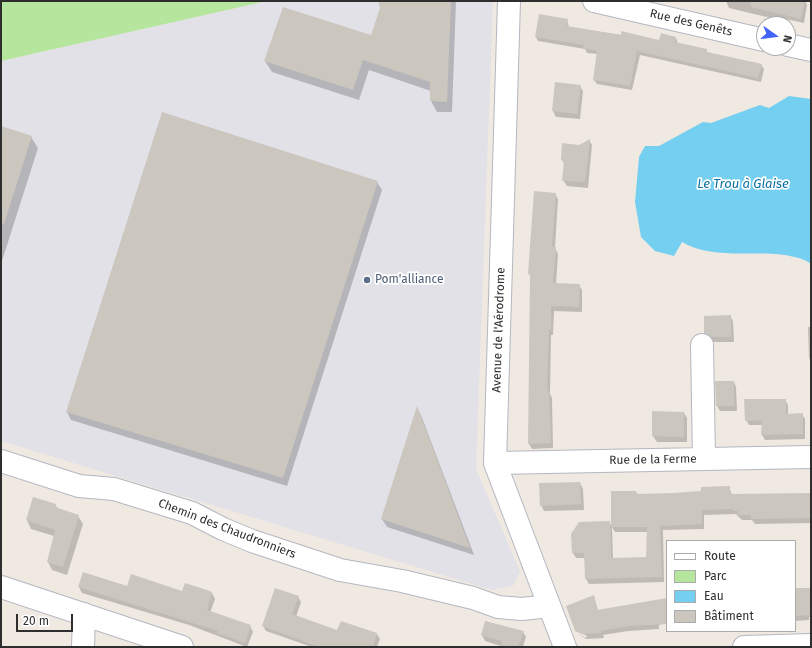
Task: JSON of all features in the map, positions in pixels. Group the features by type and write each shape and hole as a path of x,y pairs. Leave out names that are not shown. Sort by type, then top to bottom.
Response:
{"street":[{"name":"Avenue de l'Aérodrome","path":"509,1 495,463 565,647"},
{"name":"Rue des Genêts","path":"594,1 756,38"},
{"path":"796,47 811,50"},
{"path":"702,345 704,459"},
{"name":"Rue de la Ferme","path":"495,463 811,457"},
{"name":"Chemin des Chaudronniers","path":"1,461 79,486 114,489 192,513 222,529 252,541 340,570 402,581 473,598 498,607 522,609 549,606"},
{"path":"1,587 182,647"},
{"path":"83,647 84,614"},
{"path":"744,647 811,646"}],"shaded area":[{"path":"267,1 493,1 476,469 520,571 513,586 492,590 1,441 1,61"}],"green space":[{"path":"1,1 267,1 1,61"}],"water":[{"name":"Le Trou à Glaise","path":"789,96 811,99 811,264 802,259 785,255 719,253 706,251 694,248 682,242 674,256 655,251 641,237 635,202 639,157 645,146 659,146 703,122 711,123 760,105 769,108"}],"building":[{"path":"378,1 451,1 447,102 430,101 430,82 363,60 353,90 264,61 283,7 371,35 380,8"},
{"path":"751,1 805,1 801,19 796,18 796,16 788,16 751,7"},
{"path":"539,14 568,19 567,26 621,35 621,31 659,40 661,33 676,37 675,42 707,49 707,52 762,64 758,78 637,51 630,86 593,80 597,51 583,48 584,45 535,37"},
{"path":"555,82 581,85 577,114 552,111"},
{"path":"162,112 378,181 283,478 66,412"},
{"path":"1,126 32,136 4,224 1,223"},
{"path":"590,139 585,182 562,181 564,160 561,160 562,143 579,145"},
{"path":"534,191 556,193 552,247 556,247 553,283 580,284 579,307 551,306 547,391 549,391 551,443 528,444 530,275 528,274"},
{"path":"731,315 731,337 711,337 704,333 704,316"},
{"path":"715,381 734,381 734,406 716,406"},
{"path":"744,399 786,399 786,414 803,413 803,434 761,435 762,420 745,421"},
{"path":"417,406 443,475 470,548 381,519"},
{"path":"652,411 684,412 684,437 652,436"},
{"path":"580,482 581,504 540,506 539,483"},
{"path":"730,486 730,494 811,493 811,518 751,519 751,515 738,515 738,511 733,511 733,509 702,510 702,524 660,526 662,577 585,579 584,553 572,553 571,534 579,522 610,521 611,558 646,557 647,527 611,527 611,491 636,491 636,494 673,493 701,491 701,487"},
{"path":"33,497 56,504 55,507 79,515 63,567 47,562 55,530 26,520"},
{"path":"83,572 127,586 131,574 182,591 185,583 212,592 207,610 251,625 245,643 217,633 218,631 78,587"},
{"path":"275,588 299,596 292,614 337,630 341,621 377,633 373,647 319,647 262,626"},
{"path":"796,588 811,588 811,615 796,616"},
{"path":"594,595 597,610 666,598 666,624 629,626 601,631 601,633 582,634 575,631 566,606"},
{"path":"485,621 524,631 518,647 501,645 502,641 481,635"}],"place":[{"name":"Pom'alliance","path":"367,280"}]}
